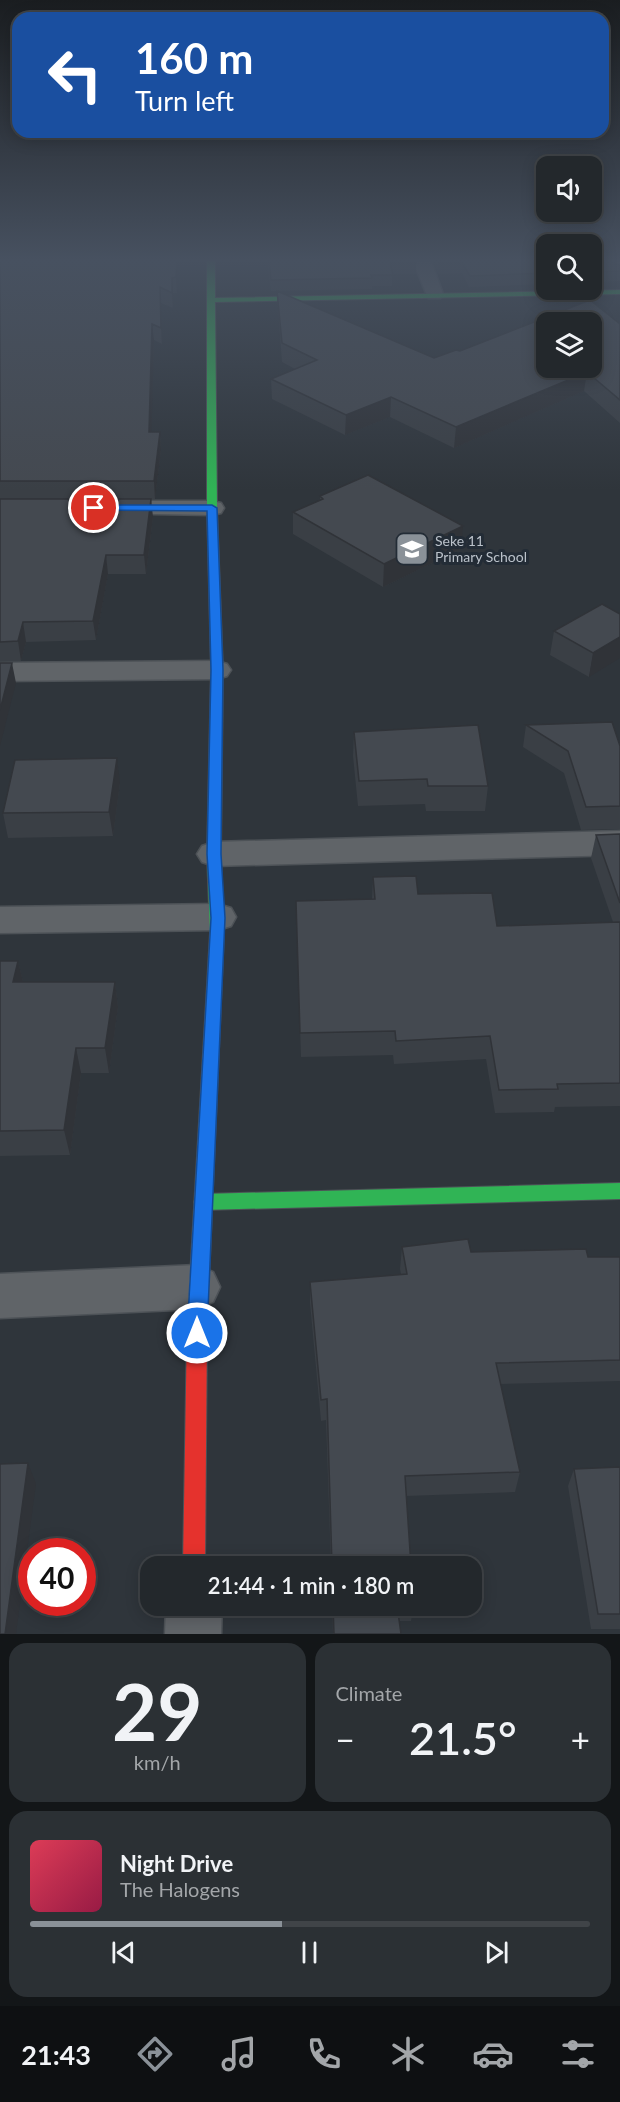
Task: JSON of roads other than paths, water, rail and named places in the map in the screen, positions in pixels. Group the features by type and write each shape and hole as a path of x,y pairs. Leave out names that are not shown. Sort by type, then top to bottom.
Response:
{"street":[{"path":"194,1556 197,1287 218,918 214,854 217,670 212,508 213,337"},
{"path":"82,508 212,508"},
{"path":"0,672 217,670"},
{"path":"214,854 620,843"},
{"path":"0,920 218,918"},
{"path":"203,1202 620,1191"},
{"path":"0,1296 197,1287"},
{"path":"193,1634 194,1616"}],"place":[{"name":"Seke 11 Primary School","path":"412,549"}]}
